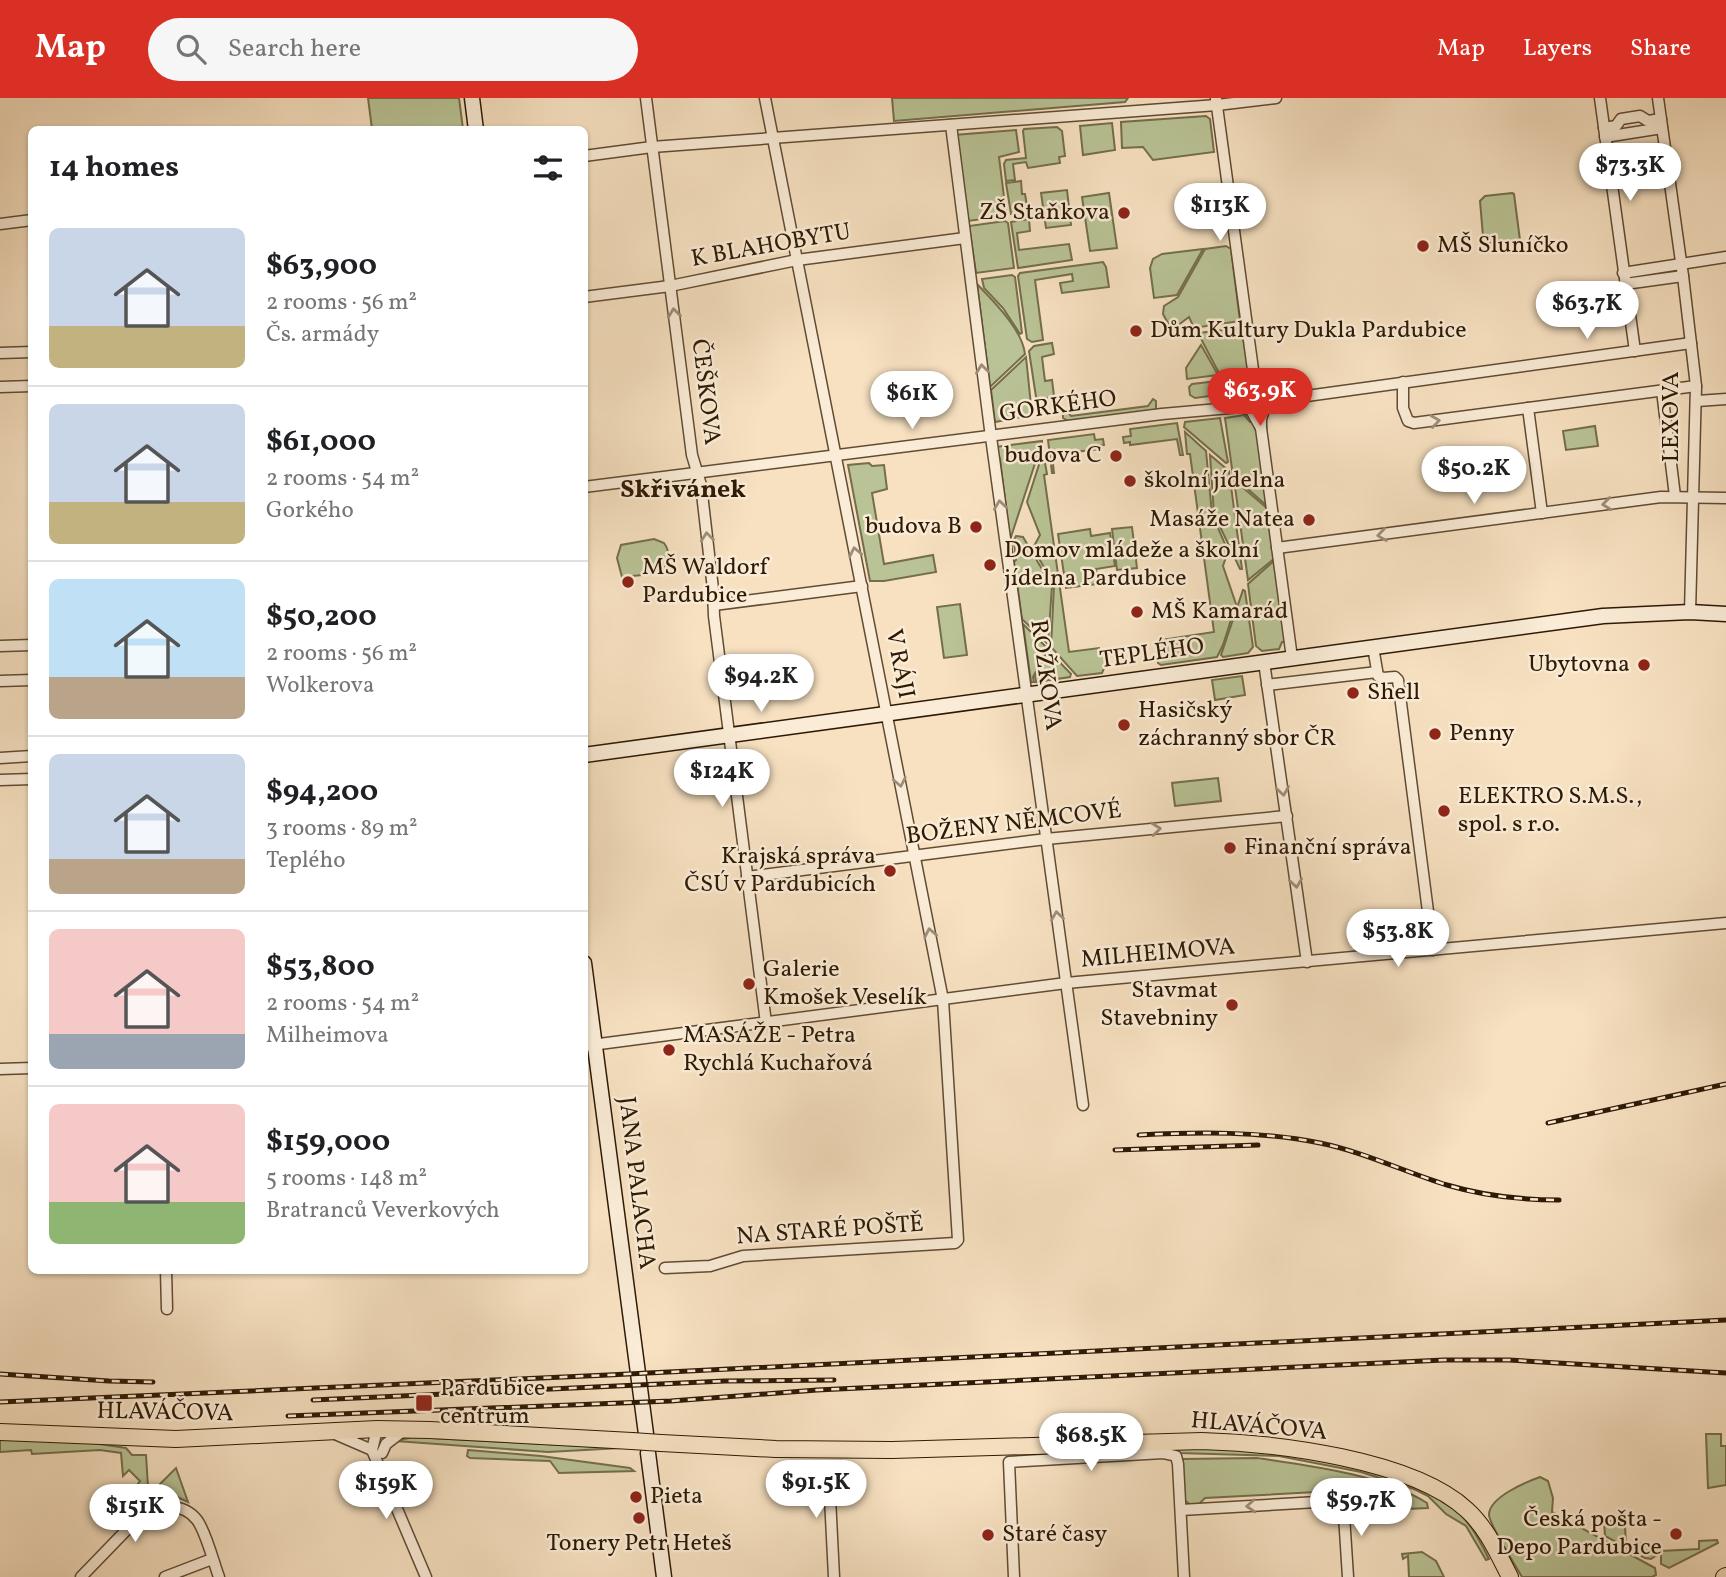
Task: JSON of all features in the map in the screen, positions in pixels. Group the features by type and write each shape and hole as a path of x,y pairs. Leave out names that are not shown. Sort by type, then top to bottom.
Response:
{"main road":[{"path":"472,98 476,126"},
{"name":"TEPLÉHO","path":"588,754 1603,616 1690,612 1726,614"},
{"name":"JANA PALACHA","path":"588,1018 642,1408 639,1438"},
{"name":"HLAVÁČOVA","path":"0,1432 156,1439 405,1429 639,1438 655,1448 892,1450 1202,1441 1249,1443 1299,1449 1372,1466 1414,1479 1443,1492 1466,1509 1481,1525 1510,1577"},
{"path":"655,1448 664,1577"}],"street":[{"name":"ČEŠKOVA","path":"646,98 692,455 701,485 729,736 766,1023"},
{"name":"V RÁJI","path":"765,98 943,1000 957,1242"},
{"path":"588,155 652,147 1276,98"},
{"path":"1600,98 1634,351"},
{"name":"LEXOVA","path":"1658,98 1697,401 1690,612"},
{"path":"1217,102 1254,377 1253,390 1247,403 1261,428"},
{"path":"1604,132 1616,126 1621,119 1640,116 1661,124"},
{"name":"ROŽKOVA","path":"951,125 1083,1105"},
{"path":"0,224 28,220"},
{"name":"K BLAHOBYTU","path":"588,296 670,286 797,260 965,238"},
{"path":"1624,279 1682,271 1726,257"},
{"name":"GORKÉHO","path":"588,486 1163,414 1196,413 1237,407 1259,412 1275,401 1285,399 1691,343"},
{"path":"0,354 28,352"},
{"path":"1254,377 1267,401 1261,428 1292,658"},
{"path":"1403,382 1404,413 1408,421 1415,423 1696,386"},
{"path":"0,387 28,386"},
{"path":"1662,391 1675,496"},
{"name":"GORKÉHO","path":"1163,414 1195,406 1238,403 1256,392 1285,399"},
{"path":"1697,401 1726,399"},
{"path":"1528,408 1542,513"},
{"path":"1277,548 1675,496 1726,498"},
{"path":"714,605 862,586"},
{"path":"0,646 28,645"},
{"path":"1373,647 1379,678 1394,677 1398,680 1433,950"},
{"path":"1264,662 1307,962"},
{"path":"1267,685 1377,672"},
{"path":"0,681 28,680"},
{"path":"0,758 28,756"},
{"path":"0,780 28,779"},
{"name":"BOŽENY NĚMCOVÉ","path":"747,877 1046,839 1286,816"},
{"name":"MILHEIMOVA","path":"590,1046 1066,983 1726,923"},
{"path":"0,1069 28,1068"},
{"name":"NA STARÉ POŠTĚ","path":"665,1268 710,1266 743,1256 957,1242"},
{"path":"166,1274 167,1309"},
{"path":"377,1429 377,1451 385,1477 426,1577"},
{"path":"377,1451 405,1429"},
{"name":"HLAVÁČOVA","path":"330,1432 377,1451"},
{"name":"HLAVÁČOVA","path":"1014,1577 1009,1462 1163,1453 1176,1456 1181,1510"},
{"path":"831,1472 829,1478 834,1577"},
{"path":"1184,1577 1181,1510 1347,1500 1348,1577"},
{"path":"81,1577 146,1511 157,1507 169,1507 188,1513 196,1519 219,1577"},
{"path":"164,1577 212,1559"}],"green space":[{"path":"368,98 459,98 463,126 372,126"},
{"path":"892,98 1128,98 1125,102 894,121"},
{"path":"1206,116 1210,119 1214,152 1153,160 1143,147 1122,148 1121,122"},
{"path":"1112,123 1115,150 1083,155 1080,126"},
{"path":"1057,127 1062,131 1065,156 1059,157 1060,163 1028,168 1026,162 1013,164 1015,180 1006,181 1006,160 1026,158 1024,129"},
{"path":"1016,130 1019,152 999,157 1005,216 968,221 954,135"},
{"path":"1021,181 1028,212 1011,214 1006,183"},
{"path":"1067,190 1071,225 1046,228 1041,193"},
{"path":"1109,193 1117,248 1090,251 1082,197"},
{"path":"1512,193 1520,240 1489,243 1483,236 1480,201 1485,196"},
{"path":"1029,219 1030,231 1017,233 1019,250 1069,244 1072,260 1018,268 1011,222"},
{"path":"1005,221 1008,223 1014,268 976,273 969,226"},
{"path":"1226,246 1231,249 1240,321 1194,328 1189,317 1177,326 1169,325 1163,314 1164,306 1178,297 1205,249"},
{"path":"1203,249 1177,295 1154,298 1150,268 1153,259 1162,254"},
{"path":"1103,262 1109,287 1062,293 1060,283 1073,281 1072,274 1035,280 1043,340 1032,342 1027,339 1018,276 1020,273"},
{"path":"1012,275 1015,277 1020,334 1003,308 984,288 982,279"},
{"path":"977,284 1013,326 1025,354 990,387"},
{"path":"1238,328 1242,331 1249,371 1220,375 1198,333"},
{"path":"1052,343 1054,354 1042,357 1045,381 1052,380 1054,396 1038,399 1029,351 1034,346"},
{"path":"1201,345 1218,375 1187,379 1186,368"},
{"path":"1026,357 1032,415 995,422 991,390"},
{"path":"1243,378 1244,388 1239,392 1195,398 1190,395 1189,387 1192,384"},
{"path":"1153,399 1156,401 1156,410 1068,421 1063,418 1066,410 1071,416 1148,406"},
{"path":"1244,415 1250,422 1255,422 1267,506 1233,476 1225,418"},
{"path":"1220,418 1228,462 1226,463 1184,427 1185,422"},
{"path":"1177,423 1183,455 1180,455 1177,439 1130,445 1130,442 1124,443 1123,437 1131,436 1130,429"},
{"path":"1595,426 1598,446 1566,450 1563,431"},
{"path":"1185,432 1206,451 1212,514 1228,551 1223,566 1236,604 1217,657 1161,665 1158,663 1157,649 1162,648 1161,640 1214,632"},
{"path":"1094,434 1095,440 1103,439 1104,445 1098,446 1098,449 1052,455 1052,473 1048,440"},
{"path":"1042,441 1010,540 1000,459 995,447"},
{"path":"1043,452 1069,652 1099,648 1100,654 1109,657 1102,673 1077,676 1051,647 1054,585 1033,548 1040,535 1027,502"},
{"path":"1210,455 1229,471 1242,569 1214,514"},
{"path":"869,463 872,466 884,465 887,489 872,493 884,564 933,555 936,572 870,581 848,465"},
{"path":"1234,480 1268,509 1275,558 1248,580"},
{"path":"1132,527 1137,568 1117,570 1112,529"},
{"path":"1090,529 1091,536 1110,533 1115,566 1096,569 1098,584 1066,588 1058,534"},
{"path":"1016,536 1023,537 1052,586 1048,644 1022,619 1014,562"},
{"path":"654,539 664,543 668,551 663,573 622,577 617,558 621,545"},
{"path":"1275,560 1286,642 1282,642 1279,649 1262,651 1256,646 1248,584"},
{"path":"1243,590 1253,647 1248,653 1223,657 1221,655"},
{"path":"960,604 967,655 944,658 937,607"},
{"path":"1023,624 1048,649 1033,677 1034,682 1031,682"},
{"path":"1049,651 1071,674 1070,677 1036,682 1035,677"},
{"path":"1242,676 1245,695 1215,700 1212,680"},
{"path":"1218,778 1221,801 1175,806 1172,783"},
{"path":"1706,1434 1721,1434 1721,1446 1726,1446 1726,1485 1708,1488"},
{"path":"413,1437 621,1448 548,1452 395,1441"},
{"path":"0,1438 73,1440 126,1448 132,1455 146,1455 148,1487 142,1494 135,1488 140,1481 129,1470 123,1476 121,1453 100,1450 32,1454 31,1450 0,1452"},
{"path":"1232,1448 1320,1459 1383,1474 1413,1485 1439,1498 1460,1514 1473,1530 1489,1559 1486,1560 1466,1526 1446,1514 1428,1496 1414,1489 1361,1472 1279,1456 1178,1453 1165,1449"},
{"path":"468,1450 541,1456 630,1468 634,1471 559,1473 550,1461 470,1458 467,1456"},
{"path":"1257,1458 1367,1478 1408,1493 1427,1503 1428,1508 1360,1511 1361,1493 1353,1490 1205,1498 1198,1505 1191,1505 1184,1500 1182,1459"},
{"path":"176,1468 188,1502 173,1495 147,1497"},
{"path":"1540,1477 1548,1481 1553,1498 1552,1512 1655,1568 1656,1575 1522,1577 1497,1535 1489,1514 1495,1502 1502,1496"},
{"path":"1604,1521 1619,1521 1619,1526 1625,1526 1626,1544 1650,1543 1650,1550 1657,1550 1657,1555 1651,1559 1645,1558 1605,1536"},
{"path":"1717,1540 1718,1543 1669,1568 1661,1564 1661,1551 1699,1549 1699,1541"},
{"path":"1422,1552 1436,1561 1444,1577 1409,1577 1408,1556 1403,1559 1402,1554"}],"railway":[{"path":"1548,1123 1726,1084"},
{"path":"1139,1135 1230,1133 1298,1139 1352,1152 1461,1189 1503,1197 1559,1200"},
{"path":"1115,1150 1258,1145"},
{"path":"0,1402 1726,1320"},
{"path":"288,1416 671,1401 817,1390 1444,1360 1509,1360 1726,1373"},
{"path":"0,1374 153,1382"},
{"path":"313,1400 725,1381 834,1380"}],"place":[{"name":"ZŠ Staňkova","path":"1124,213"},
{"name":"MŠ Sluníčko","path":"1423,246"},
{"name":"Dům Kultury Dukla Pardubice","path":"1136,331"},
{"name":"budova C","path":"1116,456"},
{"name":"školní jídelna","path":"1130,481"},
{"name":"Masáže Natea","path":"1309,520"},
{"name":"budova B","path":"976,527"},
{"name":"Domov mládeže a školní jídelna Pardubice","path":"990,565"},
{"name":"MŠ Waldorf Pardubice","path":"628,582"},
{"name":"MŠ Kamarád","path":"1137,612"},
{"name":"Ubytovna","path":"1644,665"},
{"name":"Shell","path":"1353,693"},
{"name":"Hasičský záchranný sbor ČR","path":"1124,725"},
{"name":"Penny","path":"1435,734"},
{"name":"ELEKTRO S.M.S., spol. s r.o.","path":"1444,811"},
{"name":"Finanční správa","path":"1230,848"},
{"name":"Krajská správa ČSÚ v Pardubicích","path":"890,871"},
{"name":"Galerie Kmošek Veselík","path":"749,984"},
{"name":"Stavmat Stavebniny","path":"1232,1005"},
{"name":"MASÁŽE - Petra Rychlá Kuchařová","path":"669,1050"},
{"name":"Pardubice centrum","path":"424,1403"},
{"name":"Pieta","path":"636,1497"},
{"name":"Tonery Petr Heteš","path":"639,1518"},
{"name":"Česká pošta - Depo Pardubice","path":"1676,1534"},
{"name":"Staré časy","path":"988,1535"}],"district":[{"name":"Skřivánek","path":"683,490"}]}
